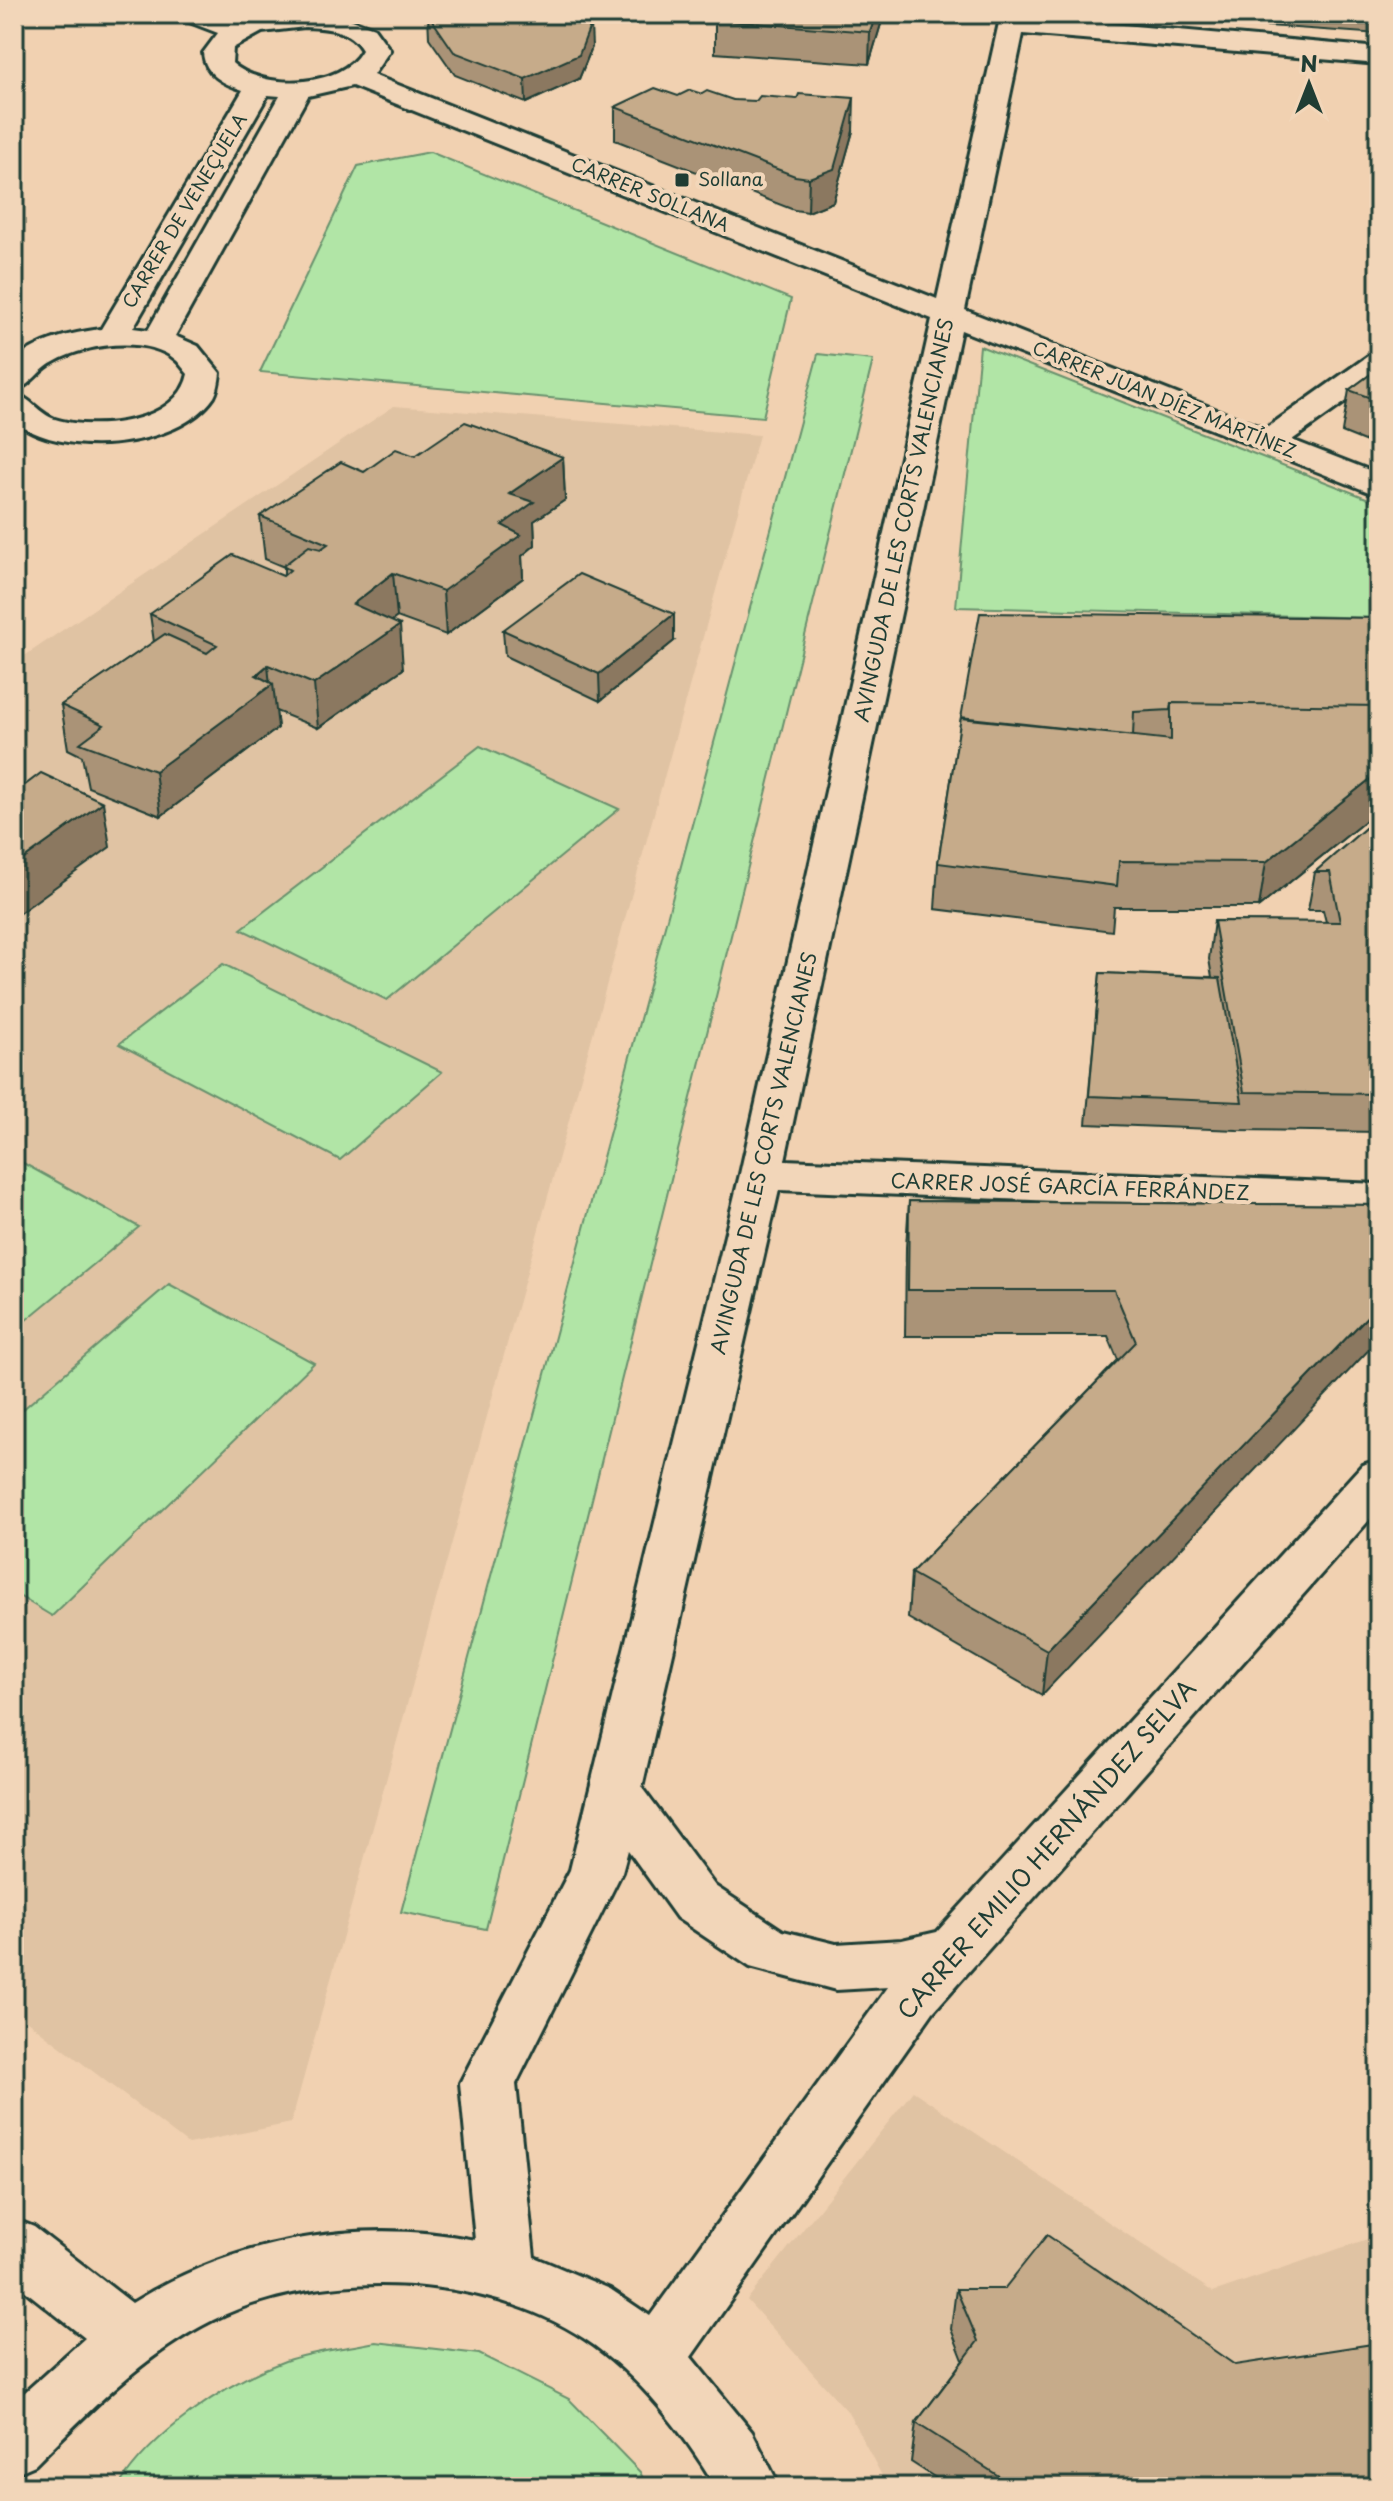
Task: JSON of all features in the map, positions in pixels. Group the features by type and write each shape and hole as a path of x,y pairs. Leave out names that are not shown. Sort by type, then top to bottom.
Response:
{"street":[{"path":"193,14 239,32"},
{"path":"297,17 342,19 366,34 376,50 374,60 335,83 298,88 259,86 230,76 216,59 222,44 239,32 297,17"},
{"path":"1013,20 1379,56"},
{"name":"AVINGUDA DE LES CORTS VALENCIANES","path":"507,2273 488,2083 596,1872 761,1174 1013,20"},
{"name":"CARRER SOLLANA","path":"351,76 949,313"},
{"name":"CARRER DE VENEÇUELA","path":"112,337 259,86"},
{"name":"CARRER DE VENEÇUELA","path":"157,341 298,88"},
{"name":"CARRER JUAN DÍEZ MARTÍNEZ","path":"949,313 1379,486"},
{"path":"14,403 21,414 39,425 63,433 92,435 152,427 177,416 194,403 203,388 204,376 200,365 190,355 157,341 112,337 59,348 16,374"},
{"path":"1268,442 1379,363"},
{"name":"CARRER JOSÉ GARCÍA FERRÁNDEZ","path":"761,1174 1379,1199"},
{"name":"CARRER EMILIO HERNÁNDEZ SELVA","path":"655,2358 914,1995 1379,1478"},
{"path":"615,1792 696,1902 769,1951 836,1967 902,1963 953,1952"},
{"path":"14,2246 129,2337"},
{"path":"14,2444 129,2337 206,2295 259,2274 328,2259 397,2255 507,2273 591,2309 655,2358 735,2456 749,2487"}],"shaded area":[{"path":"394,406 759,435 291,2123 188,2144 14,2011 14,663"},
{"path":"913,2091 1213,2292 1379,2235 1379,2487 888,2487 848,2412 747,2300"}],"green space":[{"path":"430,152 791,299 763,417 260,372 358,166"},
{"path":"980,346 1379,503 1379,618 956,607"},
{"path":"818,354 873,360 486,1929 401,1912"},
{"path":"480,746 619,809 387,1000 241,929"},
{"path":"223,964 442,1072 340,1160 119,1044"},
{"path":"14,1158 139,1227 14,1330"},
{"path":"169,1284 314,1363 52,1616 14,1593 14,1417"},
{"path":"376,2342 479,2354 569,2399 640,2472 647,2487 118,2487 132,2467 170,2429 239,2382 296,2358"}],"building":[{"path":"428,14 570,14 586,15 584,22 591,23 579,55 525,79 454,52"},
{"path":"718,14 876,14 870,32 715,20"},
{"path":"655,88 678,96 690,90 702,94 707,91 733,100 756,101 760,96 797,99 799,94 854,98 834,169 809,178 795,176 615,107"},
{"path":"1379,368 1379,401 1349,390"},
{"path":"465,422 563,457 509,494 534,502 502,525 521,535 443,591 393,573 353,604 400,625 314,684 268,665 256,675 273,684 155,771 80,743 104,725 61,705 165,634 207,653 217,645 150,614 233,555 283,576 290,570 283,566 309,546 321,549 328,544 260,516 341,462 364,472 396,449 415,456"},
{"path":"579,574 674,614 599,674 503,630"},
{"path":"980,613 1379,618 1379,706 1171,703 1170,710 1134,712 1133,736 961,718"},
{"path":"1171,703 1379,706 1379,772 1266,862 1119,861 1117,886 938,863 961,717 1171,740"},
{"path":"41,773 103,802 14,866 14,780 25,785"},
{"path":"1379,816 1379,1094 1244,1092 1214,921 1340,922 1330,872 1315,872"},
{"path":"1100,973 1220,978 1242,1102 1089,1096"},
{"path":"909,1201 1379,1205 1379,1304 1047,1650 911,1573 1136,1342 1114,1290 908,1290"},
{"path":"1047,2235 1235,2365 1379,2343 1379,2487 1016,2487 916,2423 978,2341 956,2289 1004,2289"}],"place":[{"name":"Sollana","path":"682,180"}]}
